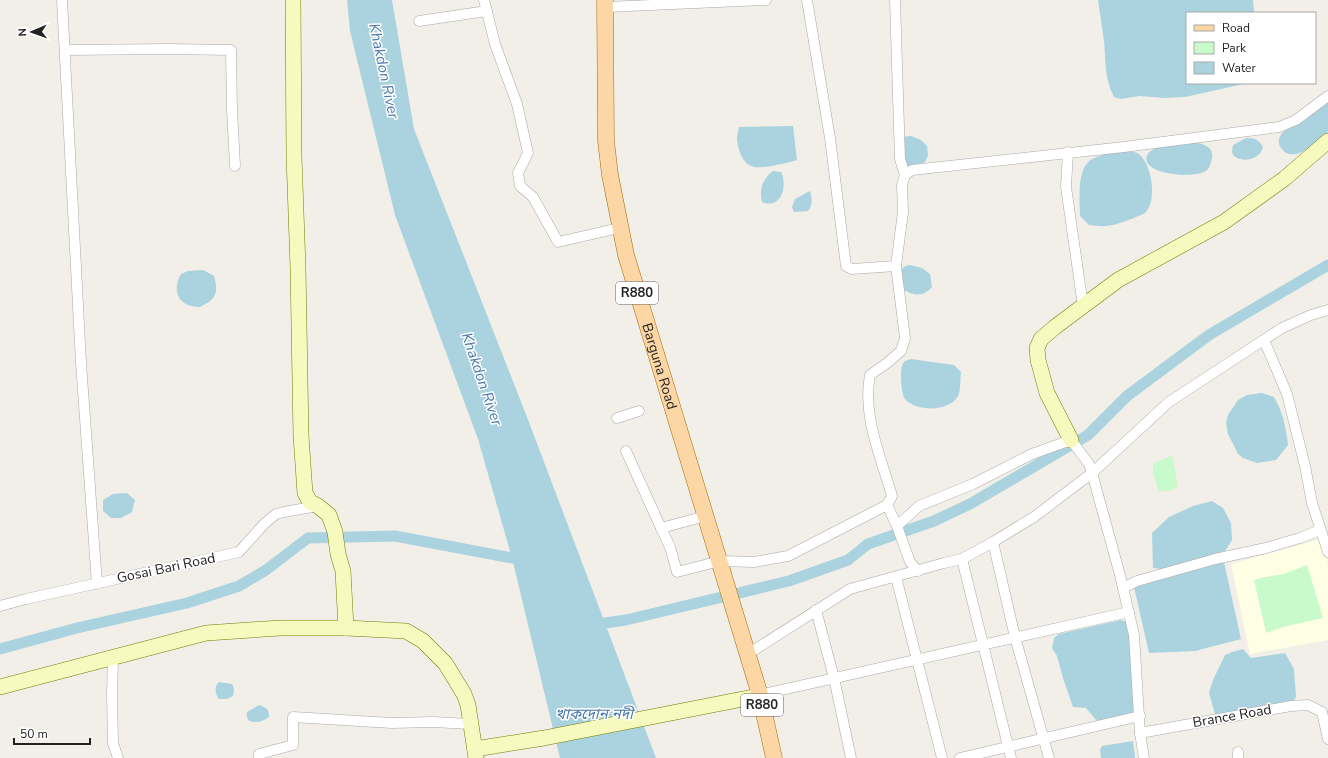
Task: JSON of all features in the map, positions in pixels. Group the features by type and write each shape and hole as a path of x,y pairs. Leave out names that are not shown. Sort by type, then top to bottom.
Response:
{"main road":[{"name":"Barguna Road","path":"605,4 606,142 610,175 626,255 748,654 757,696 774,758"},
{"name":"Barguna Road","path":"757,696 766,758"}],"street":[{"path":"62,0 81,355 96,584"},
{"path":"292,0 294,156 301,436 305,493 310,502 318,506 329,515 335,532 338,554 343,572 346,628"},
{"path":"484,0 495,44 517,104 528,153 518,173 520,186 533,197 558,242 620,228"},
{"path":"605,4 766,0"},
{"path":"807,0 830,138 846,266 852,269 896,266"},
{"path":"626,451 662,528 670,547 677,572 720,561 754,562 788,556 887,505 892,496 871,426 868,406 868,388 870,374 887,363 901,351 905,338 896,266 904,212 902,185 905,175 900,159 895,0"},
{"path":"419,22 487,11"},
{"path":"65,50 170,48 231,50 235,166"},
{"path":"905,175 912,170 1124,147 1279,127 1296,120 1328,96"},
{"path":"1144,758 1140,733 1134,635 1123,588 1090,468 1071,440 1047,393 1038,360 1038,348 1041,339 1118,280 1224,222 1284,179 1328,141"},
{"path":"1068,152 1066,186 1083,306"},
{"path":"748,654 850,589 962,559 993,542 1034,517 1169,402 1282,328 1311,315 1328,310"},
{"path":"1264,340 1287,394 1305,466 1312,503 1328,552"},
{"path":"617,418 639,411"},
{"path":"897,526 919,506 973,484 1032,454 1071,440"},
{"path":"887,505 897,526 910,562 918,571"},
{"name":"Gosai Bari Road","path":"0,606 239,552 264,524 276,514 318,506"},
{"path":"662,528 706,516"},
{"path":"1123,588 1137,581 1215,559 1266,548 1300,538 1320,530"},
{"path":"993,542 1015,637 1045,738 1049,758"},
{"path":"962,559 1011,758"},
{"path":"896,577 942,758"},
{"path":"816,610 834,678 851,758"},
{"path":"0,687 206,633 280,628 346,628 406,631 423,641 444,663 464,694 468,705 475,754 544,738 757,696 1129,612"},
{"path":"113,658 113,743 118,758"},
{"name":"Brance Road","path":"1140,733 1291,706 1308,705 1325,710"},
{"path":"1325,710 1328,739"},
{"path":"960,758 1140,716"},
{"path":"259,758 259,754 293,745 292,717 392,723 433,722 470,724"}],"shaded area":[{"path":"1321,539 1328,564 1328,640 1250,654 1231,564"}],"green space":[{"path":"1172,455 1178,486 1172,490 1159,492 1153,473 1153,463"},
{"path":"1307,565 1323,618 1283,627 1266,633 1254,580 1284,574"}],"water":[{"name":"খাকদোন নদী","path":"347,0 392,0 414,129 527,417 656,758 560,758 512,558 478,439 395,215 350,31"},
{"path":"1098,0 1253,0 1254,12 1186,12 1186,84 1244,84 1185,97 1164,98 1140,96 1121,99 1114,97 1108,83"},
{"path":"1328,100 1328,132 1312,146 1299,153 1286,153 1279,144 1279,138 1282,133"},
{"path":"793,126 797,160 774,166 761,167 751,166 745,162 739,151 737,140 739,127"},
{"path":"911,136 921,140 927,146 928,156 925,162 910,168 901,165 902,137"},
{"path":"1246,138 1254,139 1260,142 1263,147 1261,153 1252,159 1246,160 1237,158 1232,152 1233,145"},
{"path":"1189,142 1207,146 1212,152 1209,167 1202,173 1185,175 1166,173 1157,170 1147,162 1147,156 1155,148 1170,144"},
{"path":"1119,151 1131,151 1137,153 1142,157 1146,164 1152,182 1149,208 1144,214 1117,224 1107,226 1089,225 1080,216 1080,185 1083,170 1092,159"},
{"path":"773,171 781,172 784,184 778,200 769,204 762,202 761,189 766,178"},
{"path":"810,191 812,201 808,211 794,212 792,207 795,199"},
{"path":"910,265 922,268 930,274 932,287 925,293 914,294 903,289 900,271 905,266"},
{"path":"203,270 214,276 216,287 215,295 210,301 200,307 187,304 182,301 177,292 178,281 181,274 188,271"},
{"path":"911,359 954,365 961,372 959,394 954,401 940,407 924,408 910,403 905,399 902,388 901,369 904,362"},
{"path":"1262,393 1274,397 1280,408 1284,420 1288,445 1276,460 1257,463 1243,458 1238,454 1228,434 1226,423 1228,415 1238,400 1247,395"},
{"path":"127,493 135,500 132,512 121,518 111,518 103,511 103,500 113,494"},
{"path":"1212,501 1223,508 1231,523 1232,540 1225,551 1162,569 1153,568 1152,533 1169,517 1193,506"},
{"path":"1224,562 1241,639 1195,651 1149,653 1134,587"},
{"path":"1121,620 1127,622 1130,629 1137,709 1134,713 1097,721 1086,708 1073,707 1057,656 1052,648 1054,638 1059,634"},
{"path":"1243,649 1251,658 1285,653 1294,669 1296,697 1293,702 1250,710 1215,714 1209,693 1213,680 1225,655"},
{"path":"219,682 232,684 234,689 233,696 227,699 219,699 216,686"},
{"path":"259,705 267,709 269,712 269,717 258,722 248,720 247,712"},
{"path":"1133,741 1135,758 1101,758 1100,750 1102,746"}],"waterway":[{"path":"591,625 626,620 789,581 848,560 868,544 934,521 970,504 1088,435 1127,396 1209,335 1328,265"},
{"path":"0,649 77,628 187,603 239,586 266,570 308,538 395,536 512,558"}],"water label":[{"name":"Khakdon River","path":"384,71"},
{"name":"Khakdon River","path":"482,379"}]}
